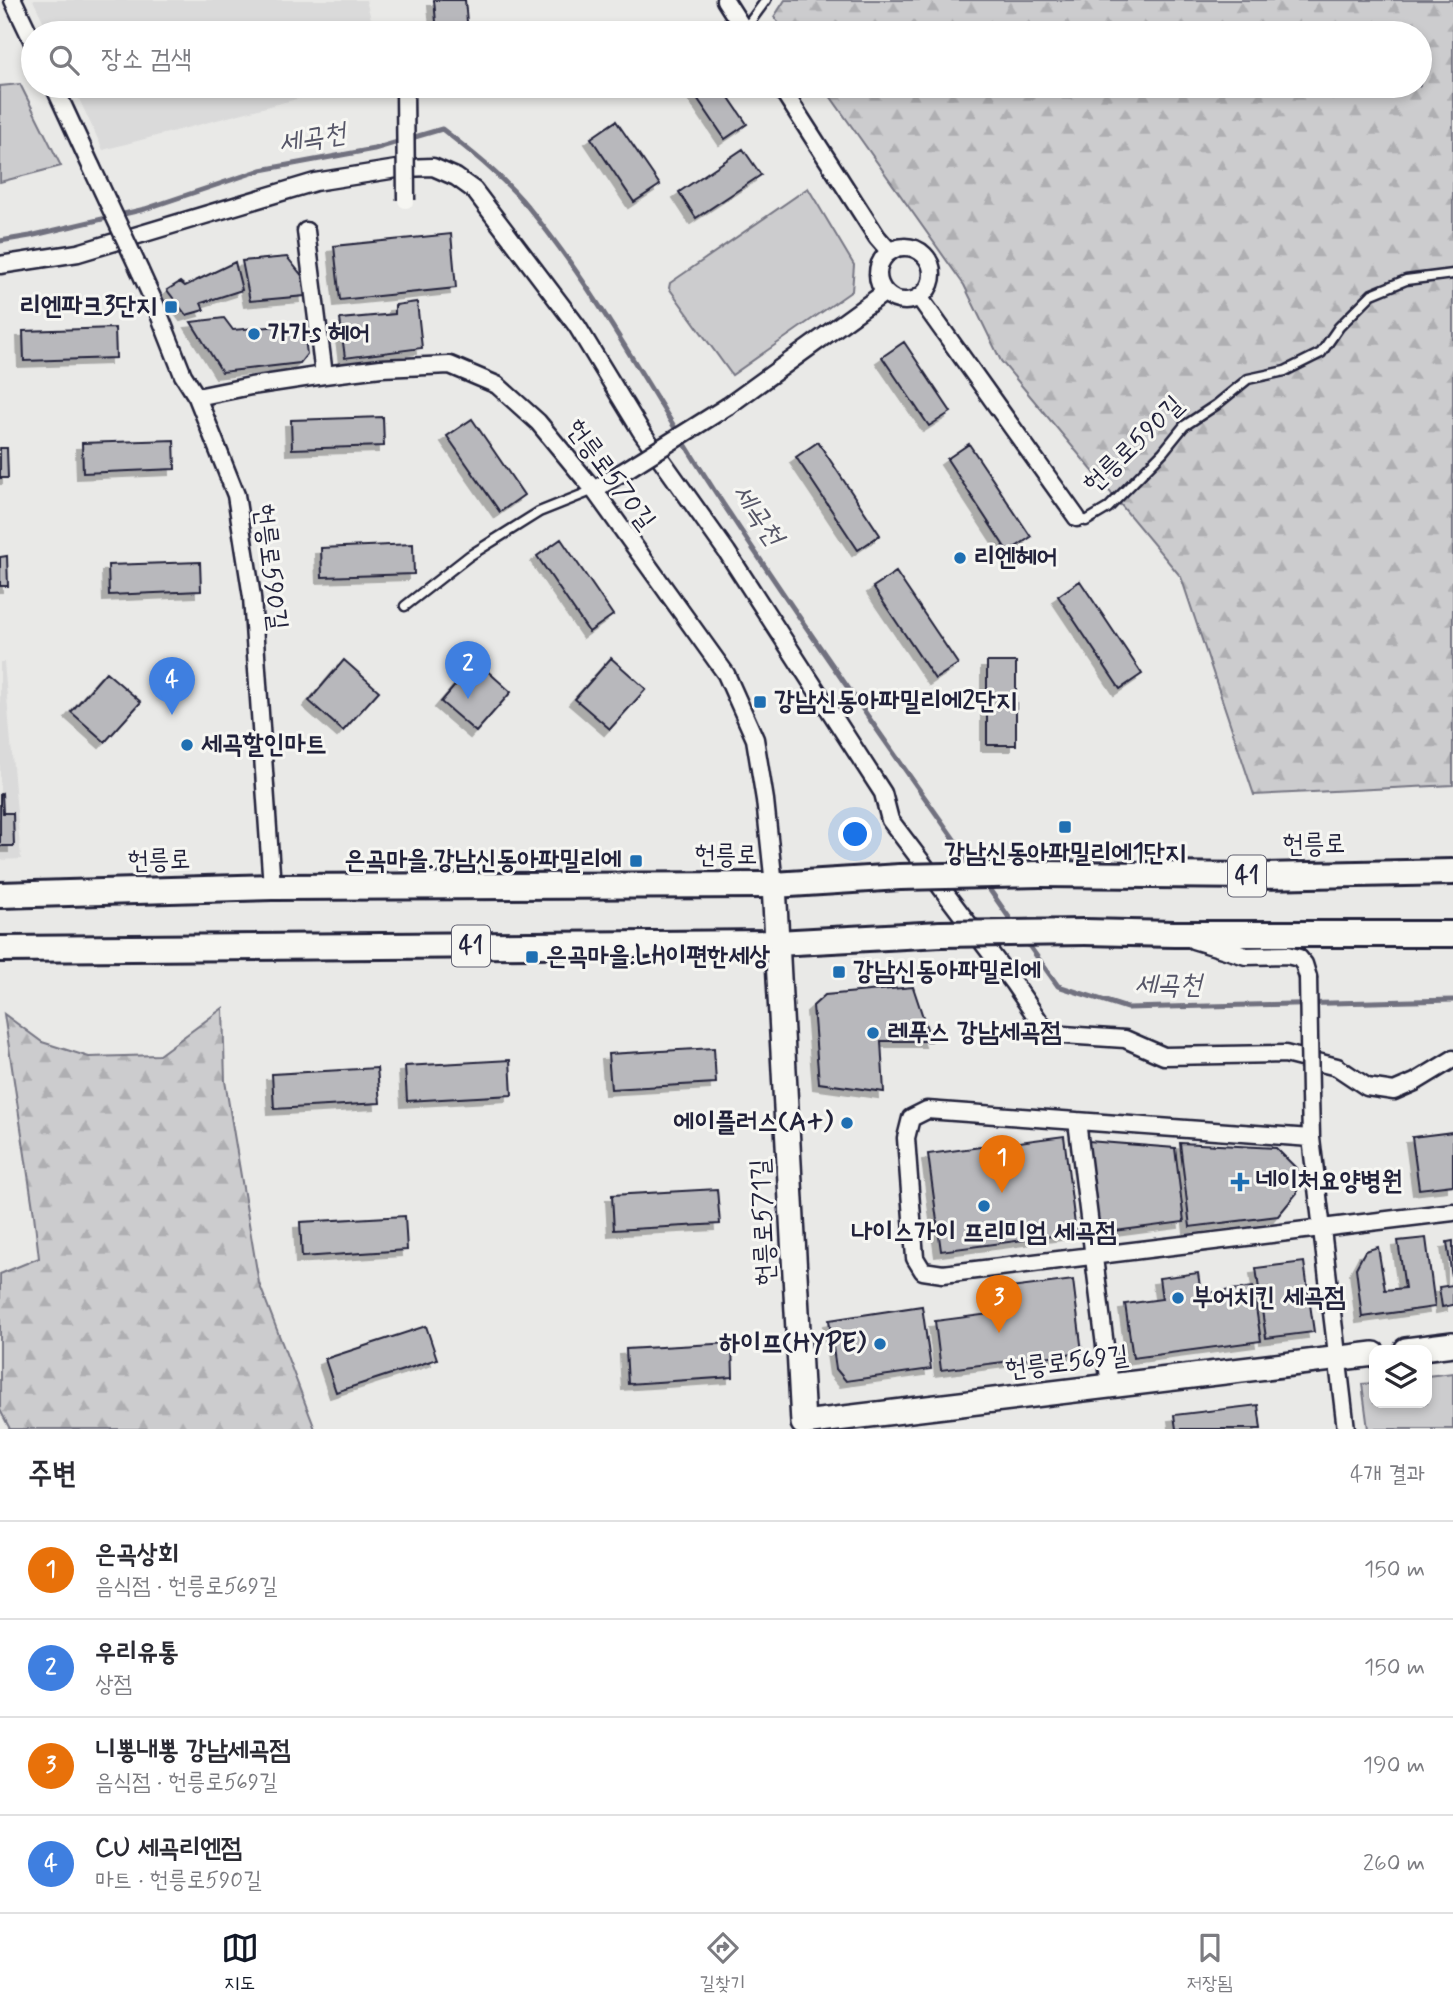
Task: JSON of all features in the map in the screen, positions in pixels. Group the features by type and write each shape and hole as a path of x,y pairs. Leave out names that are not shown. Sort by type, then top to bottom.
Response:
{"main road":[{"name":"헌릉로","path":"0,895 272,887 774,886 900,877 1040,874 1261,876 1453,872"},
{"name":"41","path":"0,949 777,943 941,934 1085,932 1453,934"}],"street":[{"path":"13,0 23,21"},
{"path":"725,0 738,21"},
{"name":"헌릉로590길","path":"60,98 155,304 183,375 197,397 236,495 252,597 272,887"},
{"path":"405,98 406,200"},
{"path":"788,98 877,237 890,251"},
{"path":"0,265 78,253 315,182 403,168 433,167 456,177 474,190 577,326 641,431 727,552 883,793 890,820 1014,984 1048,1034 1125,1039 1164,1056 1285,1054 1337,1067 1367,1087 1394,1091 1415,1082 1453,1059"},
{"path":"306,231 324,375"},
{"path":"908,247 923,253 929,260 933,274 931,283 919,298 902,301 884,293 877,274 883,257 890,251 908,247"},
{"path":"594,490 728,406 884,293"},
{"name":"헌릉로590길","path":"919,298 1077,518"},
{"name":"헌릉로570길","path":"197,397 324,375 381,368 450,365 497,385 538,422 594,490 726,674 755,739 774,886"},
{"name":"헌릉로571길","path":"774,886 803,1426"},
{"path":"1174,934 1246,956 1287,955 1299,958 1304,964 1308,977 1311,1138 1346,1429"},
{"path":"1311,1138 927,1110 911,1118 906,1138 915,1258 923,1270 943,1274 1453,1212"},
{"path":"1077,1121 1110,1386"},
{"path":"1432,1347 1453,1344"},
{"name":"헌릉로569길","path":"803,1426 1369,1355"}],"lane":[{"path":"752,21 766,0"},
{"name":"헌릉로590길","path":"1077,518 1086,522 1108,508 1163,452 1184,426 1248,379 1285,371 1321,352 1339,327 1372,294 1406,279 1453,274"},
{"path":"405,606 469,556 540,512 594,490"}],"shaded area":[{"path":"33,0 366,0 372,21 43,21"},
{"path":"79,98 300,98 103,150"},
{"path":"0,662 4,662 21,859 0,860"}],"green space":[{"path":"785,0 1453,0 1453,785 1254,795 1181,577 1001,361 964,285 832,98 1432,98 1432,21 777,21 774,17"},
{"path":"20,84 21,98 27,98 61,166 0,182 0,86"},
{"path":"808,188 854,265 852,291 732,375 669,288 670,283"},
{"path":"223,1008 225,1081 259,1283 315,1429 10,1429 0,1410 0,1274 39,1258 4,1014 42,1042 89,1057 159,1055"},
{"path":"1453,1373 1453,1429 1368,1429 1362,1384 1369,1383 1369,1408 1432,1408 1432,1375"}],"building":[{"path":"434,0 465,0 467,21 436,21"},
{"path":"697,98 729,98 747,124 725,139"},
{"path":"616,121 660,185 634,202 591,138"},
{"path":"743,149 761,175 696,218 679,192"},
{"path":"451,234 456,288 340,300 334,246"},
{"path":"287,257 303,277 305,296 250,301 242,261"},
{"path":"235,262 242,290 201,303 204,310 186,315 167,290 180,282 185,286"},
{"path":"417,302 422,348 345,358 340,319 395,314 395,305"},
{"path":"224,318 233,330 303,324 307,354 300,363 222,372 191,322"},
{"path":"115,328 116,358 24,361 23,331"},
{"path":"904,342 951,412 929,426 882,357"},
{"path":"383,417 384,446 292,449 291,420"},
{"path":"472,419 524,495 500,512 447,436"},
{"path":"174,440 175,469 83,473 82,443"},
{"path":"818,442 880,535 858,550 796,457"},
{"path":"969,444 1031,537 1008,552 947,459"},
{"path":"0,448 7,448 8,478 0,478"},
{"path":"561,539 613,615 589,632 537,556"},
{"path":"413,544 414,574 322,577 321,548"},
{"path":"7,556 8,586 0,586 0,557"},
{"path":"200,562 201,591 109,595 108,565"},
{"path":"896,572 958,664 935,679 873,587"},
{"path":"1080,581 1142,674 1120,689 1058,596"},
{"path":"611,658 646,689 610,729 575,699"},
{"path":"344,660 379,691 343,731 309,701"},
{"path":"476,661 511,692 476,732 441,702"},
{"path":"987,662 1016,662 1016,745 987,745"},
{"path":"106,672 141,702 105,742 71,712"},
{"path":"2,793 3,813 13,813 14,846 0,846"},
{"path":"913,987 931,1041 881,1041 884,1092 819,1083 813,1006 825,995"},
{"path":"714,1048 716,1083 611,1089 608,1054"},
{"path":"510,1060 512,1095 407,1101 405,1066"},
{"path":"377,1068 380,1103 274,1109 272,1074"},
{"path":"1453,1132 1453,1185 1419,1189 1412,1137"},
{"path":"1064,1136 1076,1233 941,1251 928,1154"},
{"path":"1088,1141 1175,1148 1184,1222 1100,1233"},
{"path":"1180,1143 1276,1148 1296,1168 1297,1193 1278,1216 1190,1227"},
{"path":"717,1189 720,1224 614,1230 612,1195"},
{"path":"405,1216 407,1250 302,1257 300,1222"},
{"path":"1426,1238 1435,1307 1362,1317 1356,1268 1365,1251 1378,1247 1385,1290 1405,1288 1398,1241"},
{"path":"1453,1241 1453,1285 1447,1242"},
{"path":"1304,1262 1314,1332 1266,1338 1256,1268"},
{"path":"1198,1273 1201,1294 1253,1287 1261,1341 1133,1358 1125,1304 1162,1299 1159,1278"},
{"path":"1073,1280 1082,1352 941,1370 935,1321 1013,1311 1010,1288"},
{"path":"1453,1285 1453,1305 1442,1307 1439,1287"},
{"name":"하이프(HYPE)","path":"922,1306 931,1369 846,1381 836,1369 829,1320"},
{"path":"426,1326 437,1359 336,1392 325,1359"},
{"path":"732,1343 733,1377 628,1384 626,1349"},
{"path":"1258,1405 1261,1429 1176,1429 1174,1415"}],"waterway":[{"name":"세곡천","path":"0,241 145,209 261,170 374,149 442,129 476,156 528,207 579,275 746,538 975,869"},
{"name":"세곡천","path":"985,883 1015,926"},
{"name":"세곡천","path":"1025,940 1058,986 1127,1008 1453,1000"}],"place":[{"name":"리엔파크3단지","path":"171,307"},
{"name":"가가s 헤어","path":"254,334"},
{"name":"리엔헤어","path":"960,558"},
{"name":"우리유통","path":"468,699"},
{"name":"강남신동아파밀리에2단지","path":"760,702"},
{"name":"CU 세곡리엔점","path":"172,715"},
{"name":"세곡할인마트","path":"187,745"},
{"name":"강남신동아파밀리에1단지","path":"1065,827"},
{"name":"은곡마을.강남신동아파밀리에","path":"636,861"},
{"name":"은곡마을.LH이편한세상","path":"532,957"},
{"name":"강남신동아파밀리에","path":"839,972"},
{"name":"레푸스 강남세곡점","path":"873,1033"},
{"name":"에이플러스(A+)","path":"847,1123"},
{"name":"네이처요양병원","path":"1240,1182"},
{"name":"은곡상회","path":"1002,1193"},
{"name":"나이스가이 프리미엄 세곡점","path":"984,1206"},
{"name":"부어치킨 세곡점","path":"1178,1298"},
{"name":"니뽕내뽕 강남세곡점","path":"999,1333"},
{"name":"하이프(HYPE)","path":"880,1344"}]}
